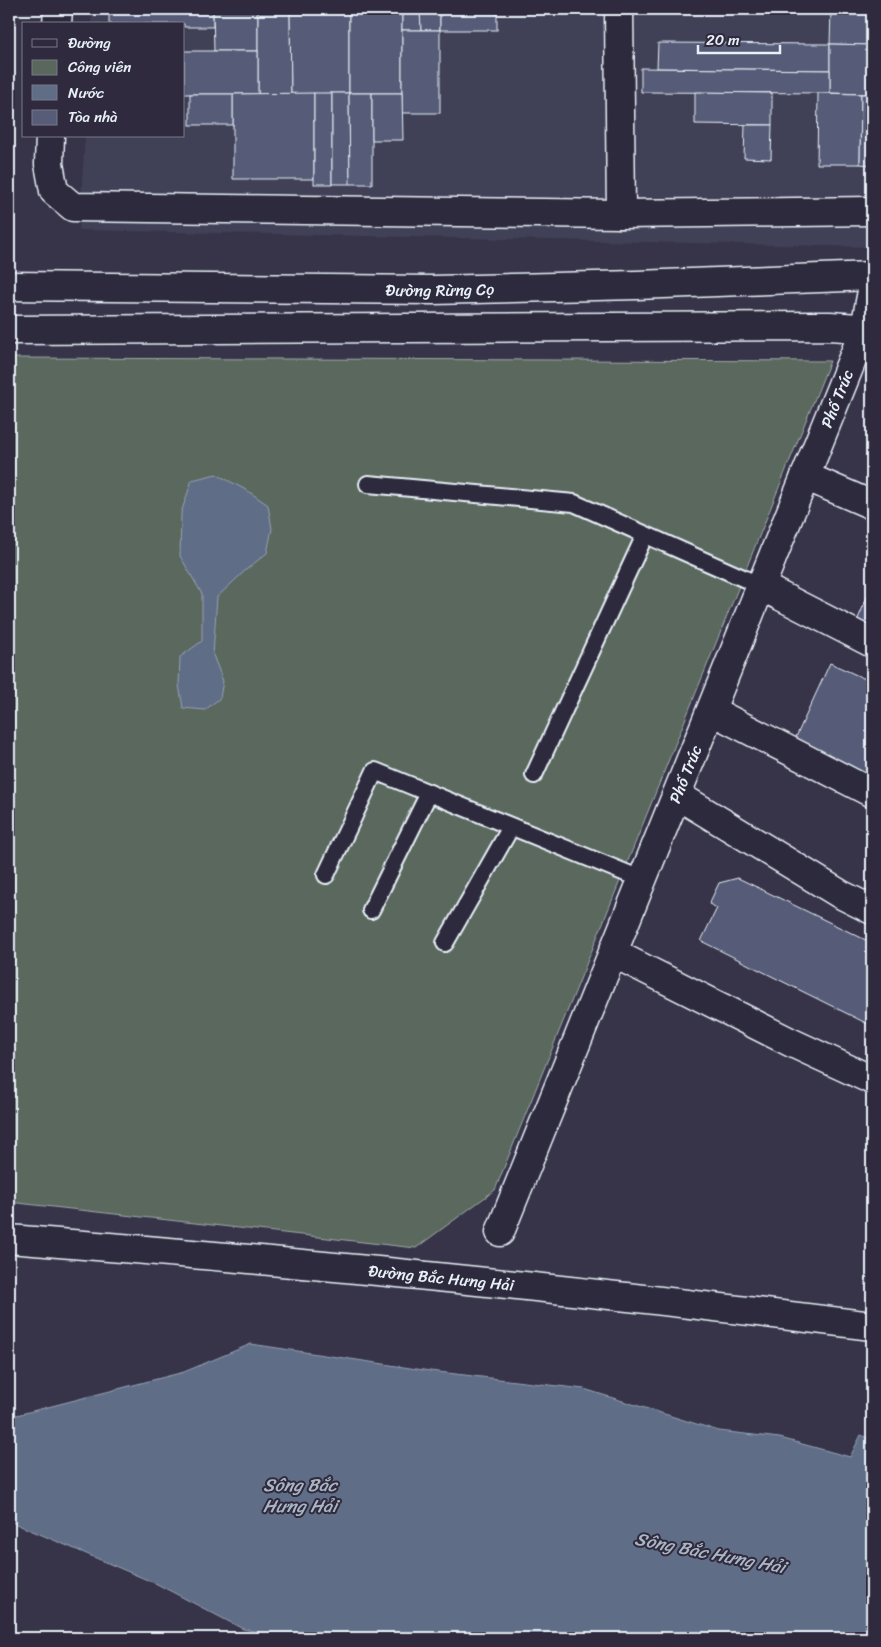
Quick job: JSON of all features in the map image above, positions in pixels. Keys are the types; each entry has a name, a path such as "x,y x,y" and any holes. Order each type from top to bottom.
{"street":[{"path":"57,22 58,9"},
{"path":"619,9 621,214"},
{"path":"50,138 49,164 54,191 73,207 621,214 872,211"},
{"name":"Đường Rừng Cọ","path":"9,286 433,290 637,285 872,276"},
{"name":"Phố Trúc","path":"500,1232 712,711 805,476 869,329 872,291"},
{"path":"9,330 821,326 869,329"},
{"path":"805,476 872,505"},
{"path":"761,586 872,643"},
{"path":"712,711 872,793"},
{"path":"677,796 840,894 872,910"},
{"path":"613,954 790,1042 872,1080"},
{"name":"Đường Bắc Hưng Hải","path":"9,1239 194,1254 647,1298 872,1326"}],"lane":[{"path":"368,484 574,503 761,586"},
{"path":"534,775 645,535"},
{"path":"326,875 375,771 643,880"},
{"path":"371,910 429,793"},
{"path":"445,942 511,827"}],"shaded area":[{"path":"92,9 872,9 872,247 79,230 85,138 185,138 185,22 91,22"}],"green space":[{"path":"9,358 830,361 495,1190 416,1248 9,1202"}],"water":[{"path":"216,474 248,491 268,505 272,529 267,553 217,597 213,655 223,681 220,698 205,710 183,708 179,685 180,657 202,641 202,594 180,556 181,513 192,480"},
{"name":"Sông Bắc Hưng Hải","path":"251,1344 430,1371 584,1389 719,1431 780,1438 850,1457 861,1435 872,1440 872,1638 288,1638 243,1629 157,1584 9,1521 9,1417 184,1372"}],"building":[{"path":"109,9 213,9 213,27 185,27 185,22 109,22"},
{"path":"213,9 258,9 258,51 214,51"},
{"path":"258,9 290,9 291,94 258,94"},
{"path":"290,9 349,9 349,93 291,94"},
{"path":"349,9 402,9 402,93 349,93"},
{"path":"402,9 420,9 421,30 402,30"},
{"path":"420,9 440,9 440,30 421,30"},
{"path":"440,9 497,9 497,30 440,30"},
{"path":"831,9 872,9 872,45 830,44"},
{"path":"402,30 440,30 440,113 402,113"},
{"path":"658,43 830,44 830,70 657,68"},
{"path":"830,44 872,45 872,94 830,93"},
{"path":"185,51 258,51 258,94 185,94"},
{"path":"641,68 830,70 830,93 641,92"},
{"path":"695,92 772,93 772,125 695,124"},
{"path":"314,93 314,179 233,179 233,94"},
{"path":"314,93 332,93 332,184 314,184"},
{"path":"332,93 349,93 350,184 332,184"},
{"path":"349,93 372,93 372,184 350,184"},
{"path":"372,93 402,93 403,140 372,140"},
{"path":"818,93 861,94 860,164 817,164"},
{"path":"190,94 233,94 233,125 190,125"},
{"path":"861,94 872,94 872,165 860,164"},
{"path":"745,125 772,125 771,159 744,158"},
{"path":"872,586 872,628 857,621"},
{"path":"830,663 872,682 872,781 803,750 796,737"},
{"path":"738,878 872,943 872,1026 701,941 717,908 709,904 719,883"}]}
